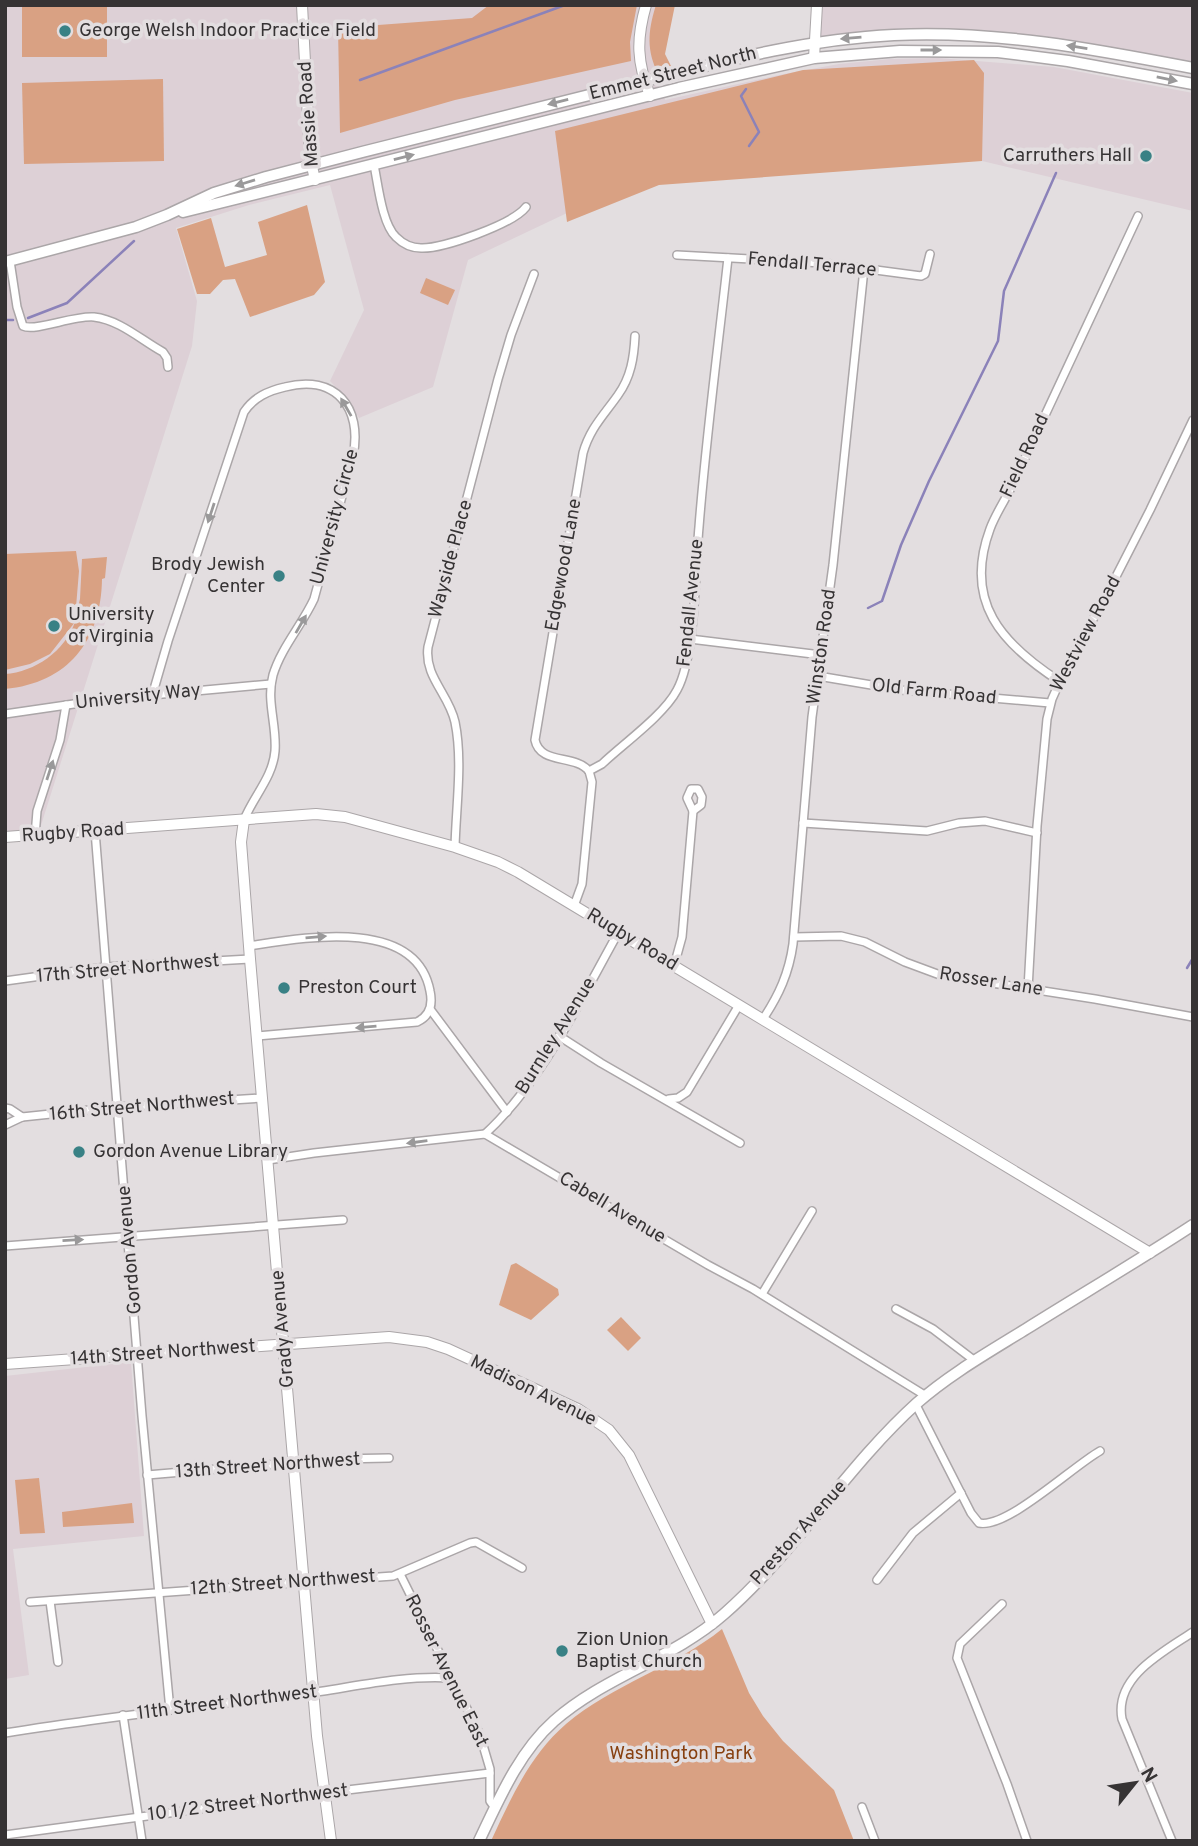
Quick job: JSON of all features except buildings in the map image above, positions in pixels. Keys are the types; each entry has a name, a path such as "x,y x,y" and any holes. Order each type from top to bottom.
{"main road":[{"name":"Emmet Street North","path":"167,215 214,193 311,165 739,57 815,42 895,35 987,36 1078,47 1193,68"},
{"name":"Emmet Street North","path":"8,262 97,239 167,215 814,58 900,51 998,52 1050,58 1193,84"},
{"path":"1150,1253 1193,1225"},
{"name":"Preston Avenue","path":"479,1841 516,1768 527,1751 554,1721 595,1692 678,1647 712,1624 780,1557 894,1425 926,1396 975,1361 1150,1253"}],"street":[{"name":"Massie Road","path":"302,5 314,180"},
{"path":"646,5 638,49 650,96"},
{"path":"814,58 817,5"},
{"path":"374,165 388,225 396,238 411,246 427,248 479,233 515,218 526,208"},
{"name":"Field Road","path":"1059,681 1020,653 995,625 984,592 985,545 990,528 1138,216"},
{"name":"Fendall Terrace","path":"677,255 823,264 921,276 925,274 930,254"},
{"name":"Fendall Avenue","path":"589,771 601,764 673,697 684,674 690,639 700,514 728,258"},
{"path":"8,262 23,326 31,329 83,317 104,319 121,326 163,352 168,367"},
{"name":"Winston Road","path":"763,1019 790,967 818,676 833,565 864,269"},
{"name":"Wayside Place","path":"455,847 458,764 455,721 446,698 427,665 428,647 498,379 534,274"},
{"name":"Edgewood Lane","path":"589,771 582,764 544,754 535,740 583,453 592,428 625,384 632,363 635,336"},
{"name":"University Circle","path":"152,696 244,412 256,398 293,385 314,383 331,390 345,402 355,426 355,449 314,599 278,661 271,684 270,704 275,753 268,775 244,820"},
{"name":"Westview Road","path":"1028,989 1037,833 1047,719 1051,703 1059,681 1150,510 1193,420"},
{"path":"690,639 821,655"},
{"name":"Old Farm Road","path":"818,676 901,690 1051,703"},
{"name":"University Way","path":"5,714 66,705 271,684"},
{"path":"35,836 37,811 60,740 66,705"},
{"path":"574,906 582,884 592,782 589,771"},
{"path":"674,965 681,937 693,811"},
{"name":"Rugby Road","path":"5,837 316,814 333,815 455,847 498,862 674,965 1150,1253"},
{"name":"Grady Avenue","path":"244,820 241,842 250,959 323,1793 331,1840"},
{"path":"803,823 927,831 959,823 985,821 1037,833"},
{"name":"Gordon Avenue","path":"95,831 170,1710"},
{"name":"Burnley Avenue","path":"485,1134 527,1086 618,933"},
{"path":"249,946 333,935 385,944 402,951 418,964 431,993 430,1009 423,1019 413,1023 257,1036"},
{"name":"Rosser Lane","path":"794,937 826,935 849,938 865,942 905,962 940,975 1193,1017"},
{"name":"17th Street Northwest","path":"5,981 106,967 250,959"},
{"path":"667,1099 678,1098 687,1092 739,1005"},
{"path":"430,1009 507,1112"},
{"path":"559,1035 740,1143"},
{"name":"16th Street Northwest","path":"5,1125 22,1117 118,1107 262,1098"},
{"name":"16th Street Northwest","path":"5,1108 22,1117"},
{"path":"268,1160 485,1134"},
{"name":"Cabell Avenue","path":"485,1134 762,1294 926,1396"},
{"path":"762,1294 812,1211"},
{"path":"5,1246 343,1220"},
{"path":"896,1309 933,1329 975,1361"},
{"name":"14th Street Northwest","path":"5,1364 389,1337 405,1339"},
{"name":"Madison Avenue","path":"405,1339 448,1349 578,1409 609,1430 629,1455 712,1624"},
{"path":"916,1405 979,1523 992,1523 1016,1510 1100,1451"},
{"name":"13th Street Northwest","path":"148,1475 337,1459 389,1458"},
{"path":"877,1580 913,1533 961,1493"},
{"name":"12th Street Northwest","path":"30,1602 400,1574 476,1542 522,1568"},
{"name":"Rosser Avenue East","path":"400,1574 480,1735 488,1756 490,1801 496,1808"},
{"path":"50,1601 58,1662"},
{"path":"1002,1604 960,1644 957,1651 958,1666 984,1726 1027,1841"},
{"path":"1172,1841 1122,1719 1121,1701 1131,1679 1193,1632"},
{"name":"11th Street Northwest","path":"5,1733 124,1715 433,1676 450,1678"},
{"path":"124,1715 142,1841"},
{"name":"10 1/2 Street Northwest","path":"5,1835 490,1773"},
{"path":"862,1807 875,1841"}],"shaded area":[{"name":"University of Virginia","path":"5,5 675,5 655,55 665,100 784,74 839,64 890,59 938,58 1054,67 1193,93 1193,211 982,161 681,159 468,260 433,387 359,418 346,398 330,381 364,310 330,185 249,205 176,228 197,301 192,346 38,835 5,836"},
{"path":"817,5 1193,5 1193,68 945,34 815,42"},
{"path":"131,1362 144,1536 13,1549 29,1675 5,1679 5,1376"}],"green space":[{"name":"George Welsh Indoor Practice Field","path":"22,5 107,5 107,57 22,57"},
{"path":"489,5 637,5 630,42 631,61 455,100 340,133 338,28 472,18"},
{"path":"656,5 675,5 665,54 671,66 656,69 650,37"},
{"path":"974,60 984,73 982,161 659,185 567,222 555,131 803,70"},
{"path":"163,79 164,161 24,164 22,83"},
{"path":"307,205 325,282 314,295 250,317 235,279 223,280 210,294 197,294 177,229 211,218 225,267 267,255 258,222"},
{"path":"426,278 455,290 448,305 420,293"},
{"path":"76,551 79,571 75,619 80,599 82,559 107,557 95,622 87,639 77,655 47,678 5,689 5,674 27,669 48,658 64,642 75,622 50,654 30,664 5,670 5,554"},
{"path":"516,1263 558,1289 559,1295 531,1320 499,1305 511,1265"},
{"path":"621,1317 641,1338 628,1351 607,1330"},
{"path":"39,1478 45,1533 20,1534 15,1480"},
{"path":"132,1503 134,1523 63,1527 62,1512"},
{"name":"Washington Park","path":"722,1629 749,1693 763,1716 783,1741 834,1790 854,1841 491,1841 532,1763 566,1724 584,1710 684,1654"}],"waterway":[{"path":"360,80 565,5"},
{"path":"746,89 741,96 759,132 749,146"},
{"path":"868,608 882,601 901,545 929,481 998,341 1004,291 1056,173"},
{"path":"28,318 67,303 134,241"},
{"path":"5,320 13,320"},
{"path":"1187,968 1193,958"}],"place":[{"name":"George Welsh Indoor Practice Field","path":"65,31"},
{"name":"Carruthers Hall","path":"1146,156"},
{"name":"Brody Jewish Center","path":"279,576"},
{"name":"University of Virginia","path":"54,626"},
{"name":"Preston Court","path":"284,988"},
{"name":"Gordon Avenue Library","path":"79,1152"},
{"name":"Zion Union Baptist Church","path":"562,1651"}]}
